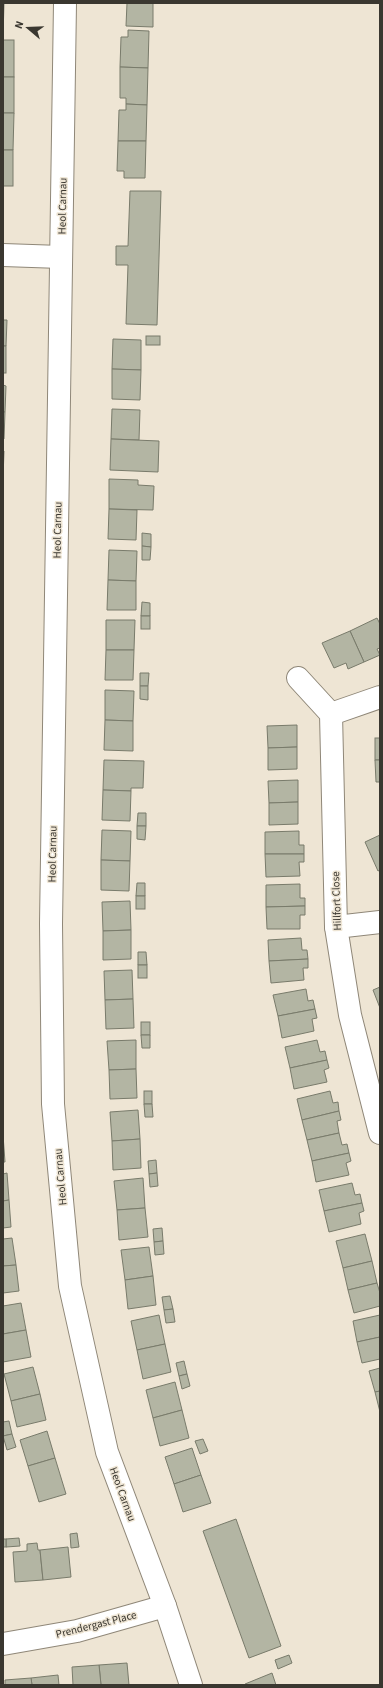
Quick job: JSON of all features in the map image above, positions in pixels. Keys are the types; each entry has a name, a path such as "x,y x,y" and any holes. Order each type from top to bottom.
{"street":[{"name":"Heol Carnau","path":"65,3 51,924 53,1104 70,1286 107,1452 165,1606 191,1685"},
{"path":"3,255 61,256"},
{"path":"298,678 331,714 380,697"},
{"name":"Hillfort Close","path":"331,714 336,927 350,1016 380,1133"},
{"path":"336,927 380,922"},
{"name":"Prendergast Place","path":"3,1644 77,1631 165,1606"}],"building":[{"path":"3,3 4,3 3,36"},
{"path":"127,3 153,3 153,27 126,26"},
{"path":"128,30 149,31 148,68 120,67 121,37 128,37"},
{"path":"3,40 14,40 14,77 3,77"},
{"path":"120,67 148,68 147,105 126,104 126,98 120,98"},
{"path":"3,77 14,77 14,113 3,113"},
{"path":"126,104 147,105 146,141 118,141 119,110 126,110"},
{"path":"3,113 14,113 13,150 3,150"},
{"path":"118,141 146,141 145,178 124,178 124,171 117,171"},
{"path":"3,150 13,150 13,186 3,186"},
{"path":"130,191 161,191 157,325 126,324 128,265 116,265 116,246 128,246"},
{"path":"3,320 7,320 6,346 3,346"},
{"path":"146,336 160,336 160,345 146,345"},
{"path":"113,339 141,340 141,370 112,369"},
{"path":"3,346 6,346 6,373 3,373"},
{"path":"112,369 141,370 140,400 112,399"},
{"path":"3,385 6,386 5,412 3,412"},
{"path":"112,409 140,410 139,440 111,439"},
{"path":"3,412 5,412 4,439 3,439"},
{"path":"111,439 159,441 158,472 110,470"},
{"path":"3,451 4,451 3,478"},
{"path":"109,479 138,480 138,485 154,486 153,510 109,509"},
{"path":"109,509 137,510 136,540 108,539"},
{"path":"142,533 151,534 151,547 142,546"},
{"path":"142,546 151,547 150,560 142,560"},
{"path":"109,550 137,551 136,581 108,580"},
{"path":"108,580 136,581 136,610 107,610"},
{"path":"142,602 150,603 150,616 141,616"},
{"path":"141,616 150,616 150,629 141,629"},
{"path":"377,618 380,624 380,648 377,649 380,655 364,662 350,631"},
{"path":"106,620 135,620 134,650 106,650"},
{"path":"350,631 364,662 348,669 346,663 334,668 322,643"},
{"path":"106,650 134,650 133,680 105,680"},
{"path":"140,673 149,673 148,686 140,686"},
{"path":"140,686 148,686 148,700 140,699"},
{"path":"105,690 134,691 133,721 105,720"},
{"path":"105,720 133,721 133,751 104,750"},
{"path":"297,725 297,747 268,748 267,726"},
{"path":"375,738 380,738 380,760 375,760"},
{"path":"297,747 297,769 268,770 268,748"},
{"path":"104,760 144,761 143,788 131,788 131,791 103,790"},
{"path":"375,760 380,760 380,782 376,782"},
{"path":"298,780 298,802 269,803 268,781"},
{"path":"103,790 131,791 130,821 102,820"},
{"path":"298,802 298,824 269,825 269,803"},
{"path":"138,813 146,813 146,826 137,826"},
{"path":"137,826 146,826 145,840 137,839"},
{"path":"102,830 131,831 130,861 101,860"},
{"path":"299,831 299,845 304,845 304,854 265,854 265,832"},
{"path":"380,835 380,870 378,871 365,842"},
{"path":"265,854 304,854 304,862 299,862 300,876 266,877"},
{"path":"101,860 130,861 129,891 101,890"},
{"path":"137,883 145,883 145,896 136,896"},
{"path":"300,884 300,898 305,898 305,906 266,907 266,885"},
{"path":"136,896 145,896 145,909 136,909"},
{"path":"130,901 131,930 103,931 102,902"},
{"path":"305,906 305,915 300,915 300,929 267,929 266,907"},
{"path":"131,930 131,959 103,960 103,931"},
{"path":"301,938 302,950 307,950 308,959 269,961 268,940"},
{"path":"138,952 146,952 147,965 138,965"},
{"path":"308,959 308,968 303,968 304,980 271,983 269,961"},
{"path":"138,965 147,965 147,978 138,978"},
{"path":"132,970 133,999 105,1000 104,971"},
{"path":"380,987 380,1008 373,990"},
{"path":"306,989 308,1001 313,1000 315,1009 278,1016 273,995"},
{"path":"133,999 134,1028 106,1029 105,1000"},
{"path":"315,1009 317,1018 312,1019 314,1031 282,1038 278,1016"},
{"path":"141,1022 150,1022 150,1035 141,1035"},
{"path":"141,1035 150,1035 150,1048 142,1048"},
{"path":"136,1040 136,1069 109,1070 107,1041"},
{"path":"317,1040 320,1052 325,1051 327,1060 290,1068 285,1047"},
{"path":"327,1060 329,1068 324,1070 327,1082 294,1089 290,1068"},
{"path":"136,1069 137,1098 110,1099 109,1070"},
{"path":"144,1091 152,1091 152,1104 144,1104"},
{"path":"330,1091 333,1103 338,1102 339,1111 302,1120 297,1099"},
{"path":"144,1104 152,1104 153,1117 145,1117"},
{"path":"138,1110 140,1139 112,1141 110,1112"},
{"path":"339,1111 341,1120 337,1121 339,1133 307,1140 302,1120"},
{"path":"339,1133 342,1145 347,1144 349,1153 312,1161 307,1140"},
{"path":"3,1135 5,1162 3,1162"},
{"path":"140,1139 141,1168 113,1170 112,1141"},
{"path":"349,1153 351,1161 346,1163 349,1175 316,1182 312,1161"},
{"path":"156,1160 157,1173 149,1174 148,1161"},
{"path":"7,1173 9,1200 3,1201 3,1174"},
{"path":"157,1173 158,1186 150,1187 149,1174"},
{"path":"143,1178 145,1208 117,1210 114,1181"},
{"path":"352,1183 355,1195 360,1194 362,1203 324,1211 319,1190"},
{"path":"9,1200 11,1227 3,1228 3,1201"},
{"path":"362,1203 364,1211 359,1213 361,1224 329,1232 324,1211"},
{"path":"145,1208 148,1237 119,1240 117,1210"},
{"path":"162,1228 163,1241 154,1242 153,1229"},
{"path":"365,1234 372,1261 343,1268 336,1241"},
{"path":"12,1238 16,1265 3,1266 3,1239"},
{"path":"163,1241 164,1254 155,1255 154,1242"},
{"path":"149,1247 153,1276 125,1280 121,1250"},
{"path":"372,1261 377,1283 348,1290 343,1268"},
{"path":"16,1265 19,1291 3,1293 3,1266"},
{"path":"153,1276 156,1305 128,1309 125,1280"},
{"path":"377,1283 380,1293 380,1306 354,1313 348,1290"},
{"path":"170,1296 173,1309 164,1310 162,1297"},
{"path":"21,1303 26,1330 3,1334 3,1306"},
{"path":"173,1309 175,1322 166,1323 164,1310"},
{"path":"159,1315 165,1344 137,1350 131,1321"},
{"path":"380,1315 380,1337 357,1342 353,1321"},
{"path":"26,1330 31,1357 3,1362 3,1334"},
{"path":"380,1337 380,1359 362,1363 357,1342"},
{"path":"165,1344 171,1372 143,1379 137,1350"},
{"path":"184,1361 187,1374 179,1376 176,1363"},
{"path":"33,1367 40,1394 11,1401 4,1374"},
{"path":"380,1368 380,1391 375,1392 369,1371"},
{"path":"187,1374 190,1386 182,1389 179,1376"},
{"path":"175,1382 182,1410 153,1418 146,1390"},
{"path":"380,1391 380,1412 375,1392"},
{"path":"40,1394 46,1420 17,1427 11,1401"},
{"path":"182,1410 189,1438 160,1446 153,1418"},
{"path":"9,1421 12,1434 3,1436 3,1422"},
{"path":"47,1431 55,1458 28,1466 20,1440"},
{"path":"12,1434 16,1447 7,1450 3,1436"},
{"path":"203,1439 208,1451 200,1454 195,1441"},
{"path":"192,1448 201,1475 174,1484 165,1457"},
{"path":"55,1458 66,1494 39,1502 28,1466"},
{"path":"201,1475 211,1503 183,1512 174,1484"},
{"path":"236,1519 281,1646 249,1658 203,1531"},
{"path":"77,1533 79,1547 71,1548 70,1534"},
{"path":"19,1538 20,1546 6,1547 6,1539"},
{"path":"3,1539 6,1539 6,1547 3,1547"},
{"path":"37,1543 38,1550 40,1550 43,1580 15,1582 13,1552 27,1551 27,1544"},
{"path":"68,1547 71,1577 43,1580 40,1550"},
{"path":"289,1655 292,1663 278,1669 275,1660"},
{"path":"127,1663 129,1685 101,1685 99,1665"},
{"path":"99,1665 101,1685 73,1685 72,1667"},
{"path":"272,1673 276,1685 245,1685 245,1684"},
{"path":"58,1675 59,1685 32,1685 31,1678"},
{"path":"31,1678 32,1685 5,1685 5,1680"}]}
